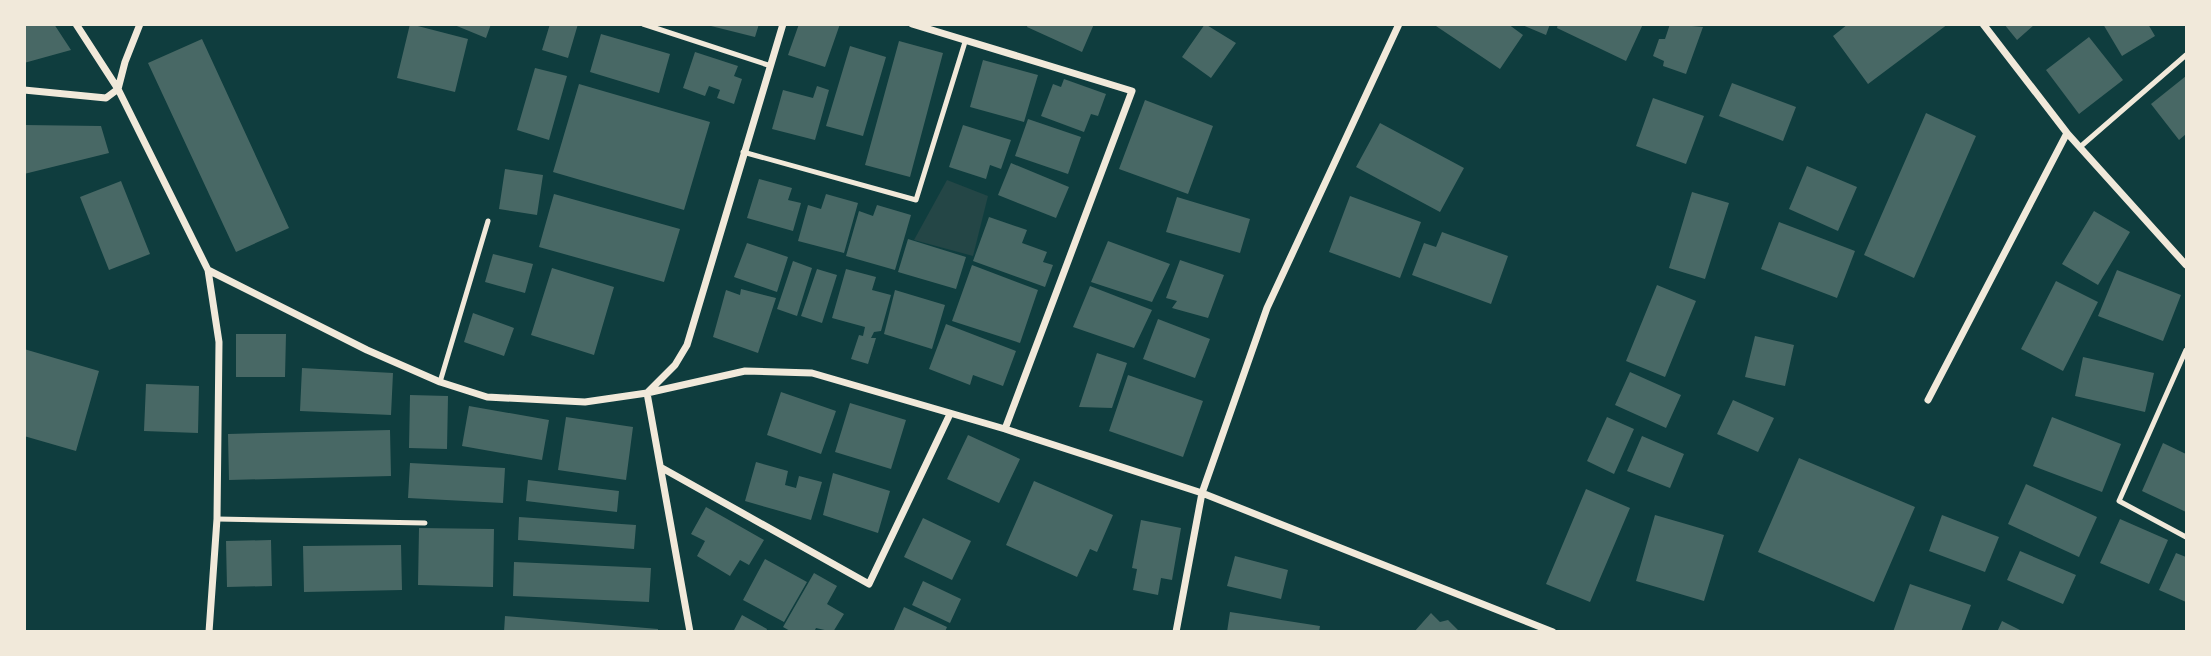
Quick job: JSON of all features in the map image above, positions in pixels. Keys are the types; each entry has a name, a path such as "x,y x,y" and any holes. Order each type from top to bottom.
{"street":[{"path":"76,24 118,89 208,270 219,342 217,519 209,632"},
{"path":"24,90 106,98 118,89 140,24"},
{"path":"647,393 675,365 687,345 768,65 783,24"},
{"path":"912,24 1132,91 1005,429"},
{"path":"1176,632 1202,493 1267,309 1399,24"},
{"path":"1983,24 2067,133 2186,265"},
{"path":"1928,400 2067,133"},
{"path":"208,270 367,350 440,382 487,397 585,402 647,393 745,371 813,373 1005,429 1202,493 1553,632"},
{"path":"647,393 690,632"},
{"path":"662,468 869,583 950,414"}],"lane":[{"path":"643,24 768,65"},
{"path":"743,152 916,200 965,42"},
{"path":"2080,147 2186,55"},
{"path":"440,382 488,221"},
{"path":"2186,350 2119,501 2186,537"},
{"path":"217,519 425,523"}],"shaded area":[{"path":"947,180 988,196 973,256 914,240"}],"building":[{"path":"24,24 54,24 71,50 24,63"},
{"path":"410,24 468,39 455,92 397,78"},
{"path":"452,24 491,24 486,38"},
{"path":"550,24 578,24 568,58 542,50"},
{"path":"707,24 759,24 755,37 707,25"},
{"path":"799,24 840,24 825,67 788,55"},
{"path":"1028,24 1094,24 1082,52 1027,27"},
{"path":"1205,24 1236,43 1211,78 1182,57"},
{"path":"1433,24 1508,24 1523,35 1500,69"},
{"path":"1520,24 1550,24 1546,35"},
{"path":"1558,24 1643,24 1626,61 1557,28"},
{"path":"1670,24 1703,27 1686,74 1663,66 1664,61 1653,56 1659,39 1665,39"},
{"path":"1848,24 1948,24 1868,84 1833,36"},
{"path":"2004,24 2035,24 2017,40"},
{"path":"2103,24 2148,24 2155,36 2122,56"},
{"path":"601,34 670,54 659,93 590,72"},
{"path":"2089,37 2123,80 2079,114 2046,70"},
{"path":"202,39 289,228 236,252 148,63"},
{"path":"899,41 943,53 910,177 865,165"},
{"path":"850,46 886,57 863,136 826,126"},
{"path":"695,52 738,66 734,76 742,79 734,104 717,98 720,90 709,86 705,96 683,88"},
{"path":"983,60 1038,75 1024,122 970,107"},
{"path":"535,68 567,76 549,140 517,130"},
{"path":"2186,76 2186,134 2179,140 2151,104"},
{"path":"1064,79 1106,94 1098,116 1091,114 1084,132 1041,116 1053,84 1061,87"},
{"path":"1732,83 1796,107 1783,141 1719,116"},
{"path":"579,84 710,122 684,210 553,172"},
{"path":"817,86 829,90 815,140 772,129 783,90 813,98"},
{"path":"1653,98 1704,116 1686,164 1636,146"},
{"path":"1145,100 1213,126 1188,194 1119,169"},
{"path":"1926,113 1976,136 1914,278 1864,255"},
{"path":"1028,119 1081,137 1068,174 1015,156"},
{"path":"1380,123 1464,168 1440,212 1356,167"},
{"path":"24,125 101,126 109,153 24,174"},
{"path":"963,125 1011,140 1001,169 990,165 986,179 949,167"},
{"path":"1011,163 1069,187 1056,218 998,195"},
{"path":"1807,166 1857,187 1838,231 1789,209"},
{"path":"505,169 543,175 537,215 499,209"},
{"path":"759,179 792,188 788,200 801,203 793,231 747,218"},
{"path":"121,181 150,254 109,270 80,197"},
{"path":"1692,192 1729,203 1705,279 1669,268"},
{"path":"554,194 680,229 664,282 539,247"},
{"path":"826,194 858,203 844,253 798,241 808,205 821,209"},
{"path":"1350,196 1421,222 1400,278 1329,252"},
{"path":"1177,197 1250,219 1240,253 1166,232"},
{"path":"877,205 911,215 895,270 846,256 859,211 873,216"},
{"path":"2094,211 2130,232 2098,285 2062,264"},
{"path":"989,217 1027,230 1022,243 1047,252 1043,262 1053,265 1045,287 973,261"},
{"path":"1779,222 1855,251 1837,298 1761,269"},
{"path":"1442,232 1508,256 1491,304 1412,275 1424,243 1436,247"},
{"path":"908,239 966,257 956,289 898,272"},
{"path":"1108,241 1170,264 1152,302 1091,282"},
{"path":"747,243 788,257 777,292 734,277"},
{"path":"493,254 533,264 525,293 485,282"},
{"path":"1180,260 1224,275 1208,318 1172,308 1177,301 1166,298"},
{"path":"793,261 812,268 797,316 777,309"},
{"path":"972,265 1038,290 1020,343 952,321"},
{"path":"552,268 614,287 594,355 531,335"},
{"path":"817,269 837,275 822,323 801,316"},
{"path":"846,269 876,277 872,290 891,295 881,331 874,332 871,338 876,338 868,364 851,359 859,335 863,336 865,327 832,318"},
{"path":"2117,270 2181,295 2163,341 2098,316"},
{"path":"2056,281 2098,302 2063,371 2021,349"},
{"path":"1657,285 1696,301 1665,377 1626,361"},
{"path":"1090,286 1152,310 1134,348 1073,327"},
{"path":"741,289 776,298 758,353 713,337 726,290 740,295"},
{"path":"895,290 945,305 932,349 884,334"},
{"path":"473,313 514,328 504,356 464,342"},
{"path":"1158,319 1210,339 1195,378 1143,359"},
{"path":"946,324 1016,351 1003,386 973,375 970,385 929,369"},
{"path":"236,334 286,334 285,377 236,377"},
{"path":"1755,336 1794,345 1785,386 1745,377"},
{"path":"24,349 99,371 76,451 24,436"},
{"path":"1097,353 1127,363 1112,408 1079,407"},
{"path":"2083,357 2154,373 2145,412 2075,396"},
{"path":"302,368 393,373 391,415 300,411"},
{"path":"1630,372 1681,395 1666,428 1615,405"},
{"path":"1128,375 1203,401 1183,457 1109,431"},
{"path":"146,384 199,386 198,433 144,431"},
{"path":"781,392 836,411 821,454 767,435"},
{"path":"410,395 448,396 447,449 409,448"},
{"path":"1733,400 1774,418 1758,452 1717,434"},
{"path":"850,403 906,420 891,469 835,452"},
{"path":"469,406 549,420 542,460 462,446"},
{"path":"566,417 633,427 626,480 558,470"},
{"path":"1607,417 1634,429 1614,474 1587,461"},
{"path":"2052,417 2121,444 2102,492 2033,466"},
{"path":"390,430 391,476 229,480 228,434"},
{"path":"968,435 1020,459 999,503 947,479"},
{"path":"1642,436 1684,454 1670,488 1627,471"},
{"path":"2163,443 2186,454 2186,512 2142,491"},
{"path":"1799,458 1915,507 1874,602 1758,552"},
{"path":"756,462 788,471 785,485 796,488 799,476 822,482 811,520 745,501"},
{"path":"410,463 505,468 503,503 408,498"},
{"path":"833,473 890,491 878,533 823,515"},
{"path":"528,480 619,491 617,512 526,501"},
{"path":"1034,481 1113,515 1097,552 1090,549 1077,577 1006,545"},
{"path":"2026,484 2097,517 2079,557 2008,524"},
{"path":"1586,489 1630,508 1590,602 1546,584"},
{"path":"706,507 764,540 749,565 740,560 730,576 697,556 705,541 691,534"},
{"path":"1655,515 1724,535 1704,601 1636,581"},
{"path":"1942,515 1999,537 1985,572 1929,551"},
{"path":"519,517 636,525 634,549 518,540"},
{"path":"923,518 971,541 952,580 904,557"},
{"path":"2120,519 2168,540 2149,584 2100,563"},
{"path":"1141,520 1181,528 1172,580 1161,578 1158,595 1133,590 1137,569 1132,568"},
{"path":"419,528 494,529 493,587 418,585"},
{"path":"271,540 272,586 227,587 226,541"},
{"path":"401,545 402,590 304,592 303,546"},
{"path":"2020,551 2076,575 2063,604 2007,580"},
{"path":"2176,553 2186,557 2186,602 2159,590"},
{"path":"1235,556 1288,570 1281,599 1227,586"},
{"path":"765,559 807,582 784,622 743,600"},
{"path":"514,562 651,568 649,602 513,596"},
{"path":"814,573 837,586 827,604 844,614 833,632 816,628 814,632 792,632 783,627"},
{"path":"923,581 961,599 950,623 912,605"},
{"path":"1910,584 1971,605 1961,632 1893,632"},
{"path":"904,607 947,627 945,632 893,632"},
{"path":"1230,612 1320,626 1319,632 1227,632"},
{"path":"1431,613 1440,622 1448,620 1460,632 1414,632"},
{"path":"742,615 767,629 766,632 733,632"},
{"path":"505,616 658,629 658,632 504,632"},
{"path":"2002,621 2024,632 1997,632"}]}
